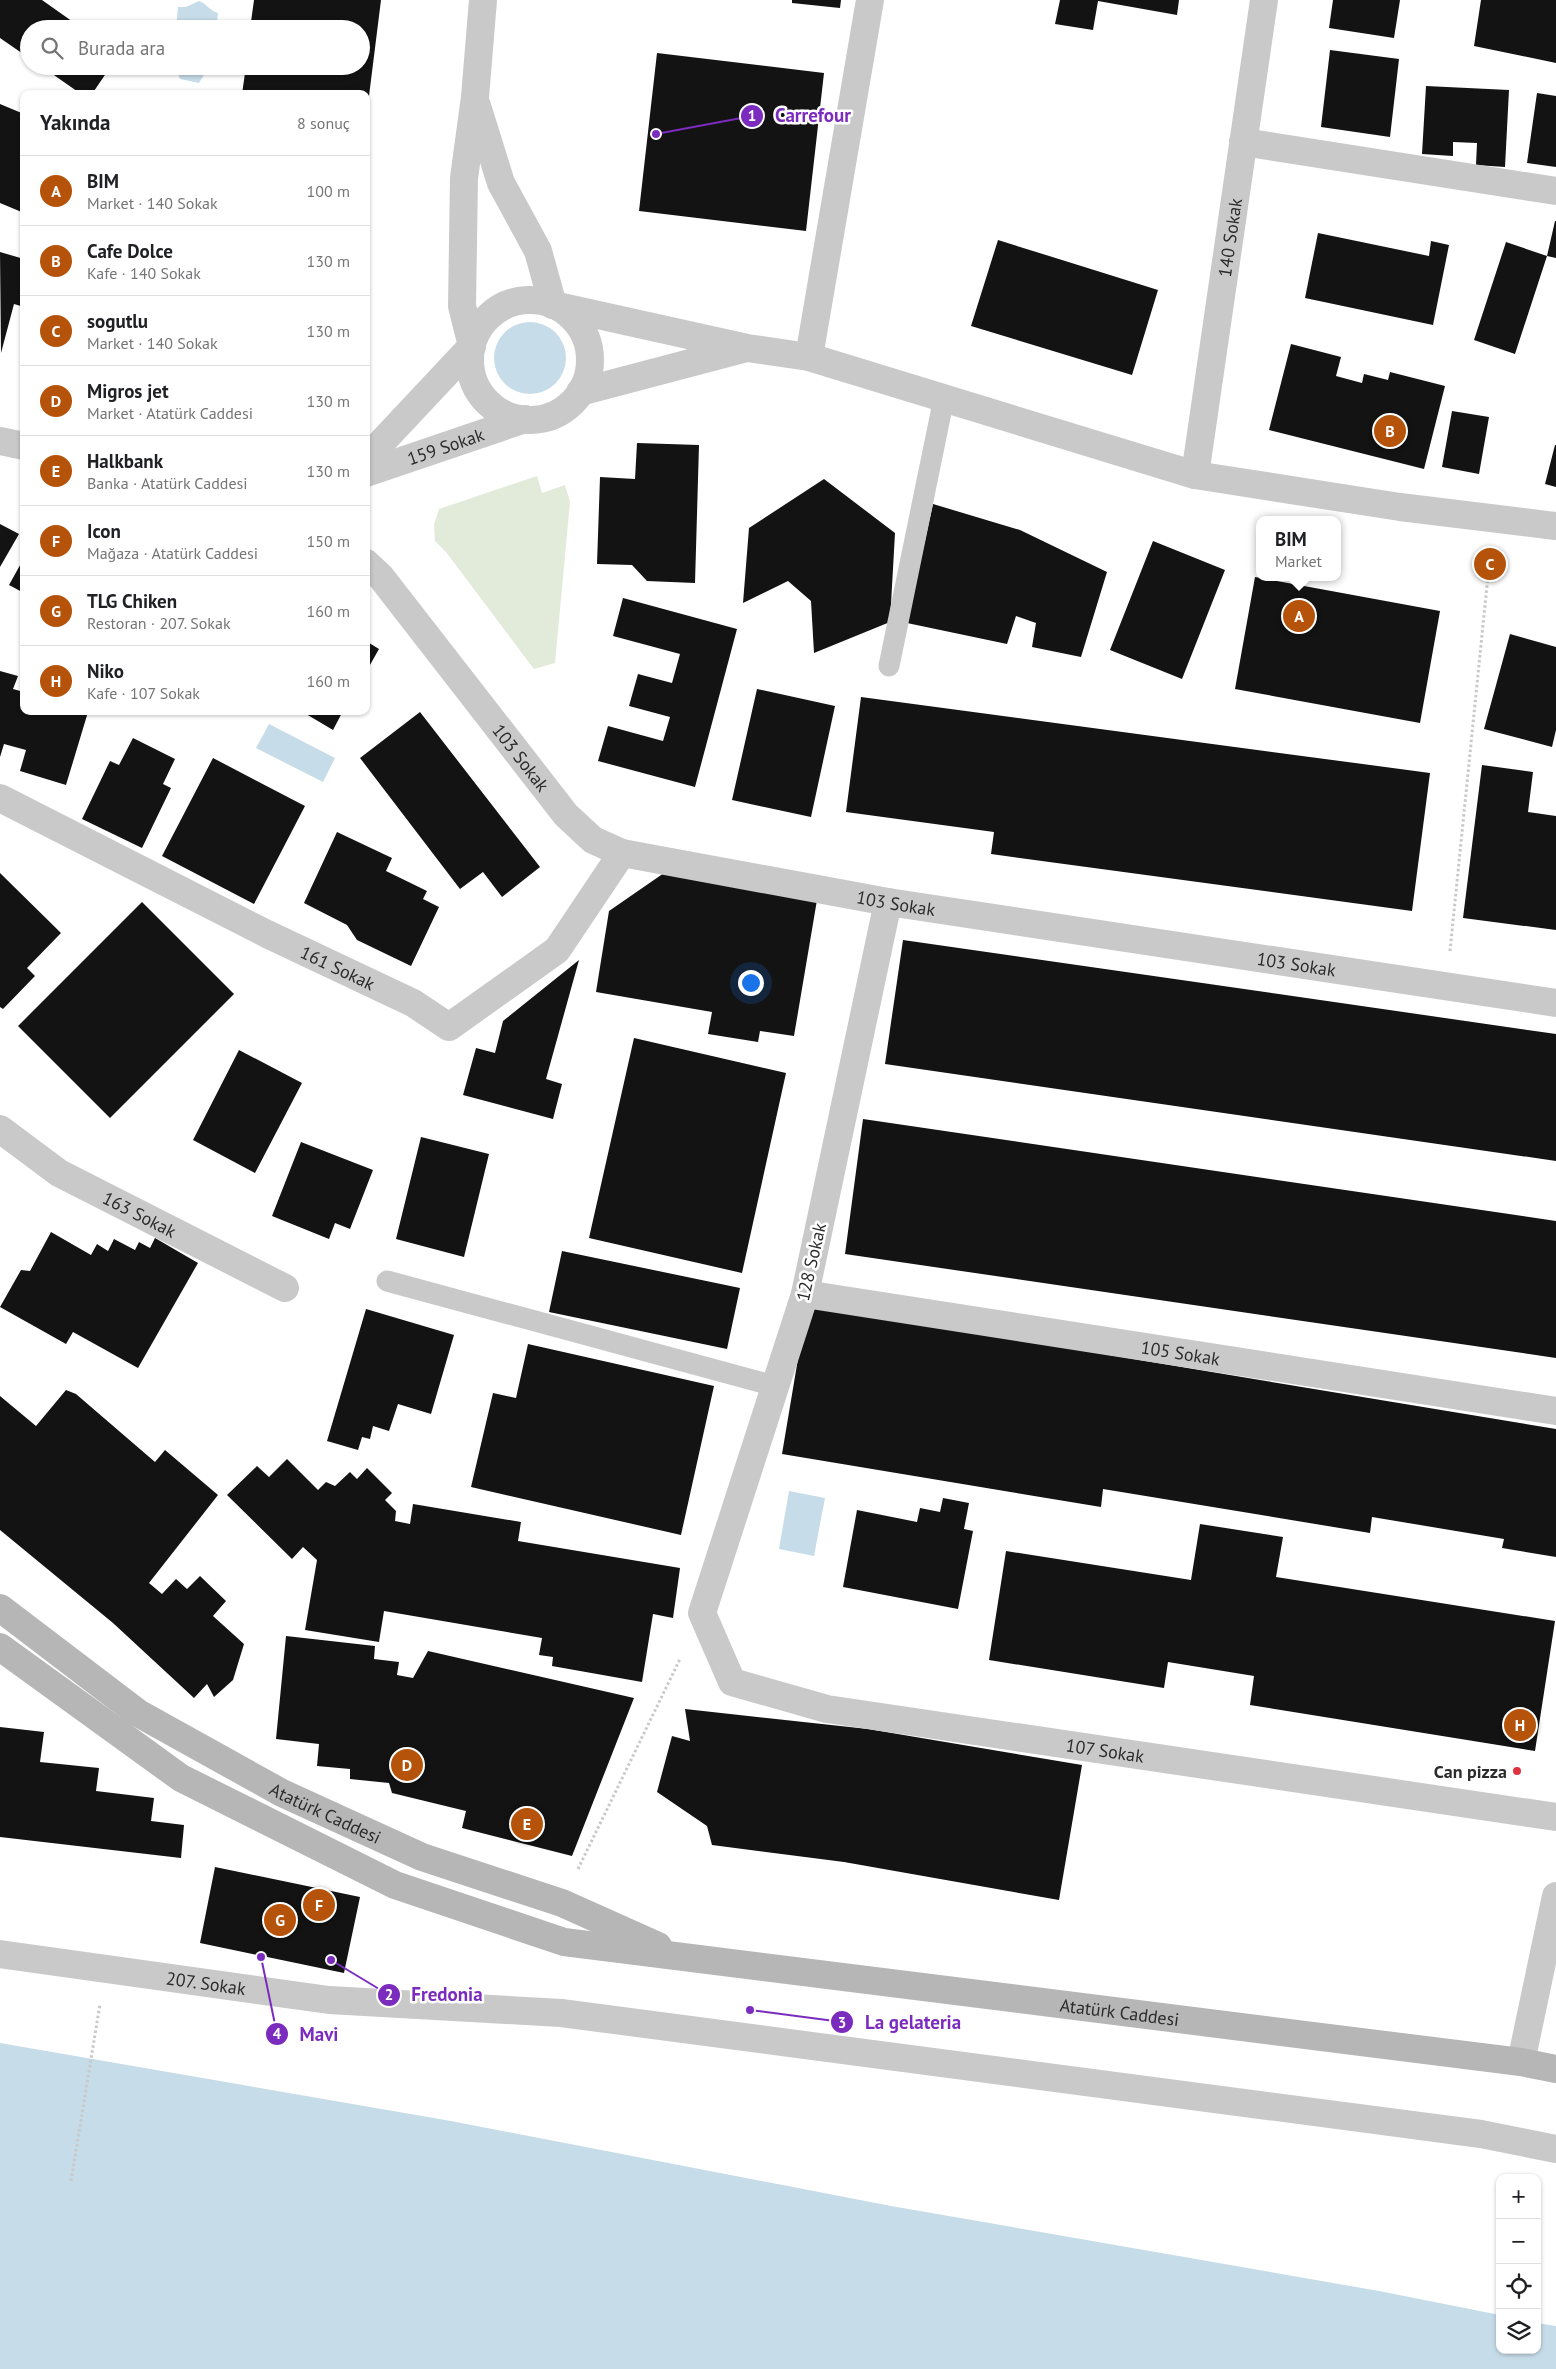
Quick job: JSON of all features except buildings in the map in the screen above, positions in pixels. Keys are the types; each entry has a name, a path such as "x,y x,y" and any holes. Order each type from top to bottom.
{"main road":[{"name":"Atatürk Caddesi","path":"0,1608 138,1713 282,1793 422,1857 562,1903 684,1958"},
{"name":"Atatürk Caddesi","path":"0,1647 181,1778 395,1885 564,1942 1521,2062 1556,2069"}],"street":[{"path":"472,346 462,306 464,178 475,97 483,0"},
{"path":"809,357 870,0"},
{"name":"140 Sokak","path":"1195,475 1264,0"},
{"path":"475,97 501,183 538,251 553,305"},
{"path":"1244,142 1556,191"},
{"path":"526,300 545,301 553,305 562,309 577,322 587,340 590,360 587,380 580,392 562,411 543,419 525,419 503,414 487,402 475,385 470,366 472,346 479,327 492,313 508,304 526,300"},
{"path":"553,305 747,348 809,357 1195,475 1400,507 1556,526"},
{"name":"159 Sokak","path":"370,455 472,346"},
{"path":"580,392 747,348"},
{"name":"159 Sokak","path":"370,472 525,419"},
{"path":"0,441 20,445"},
{"name":"103 Sokak","path":"370,567 381,577 566,815 593,840 622,853 888,902 1556,1004"},
{"name":"161 Sokak","path":"0,798 266,934 413,1003 449,1027 557,950 622,853"},
{"name":"128 Sokak","path":"702,1613 805,1294 888,902"},
{"name":"163 Sokak","path":"0,1129 59,1173 285,1288"},
{"name":"105 Sokak","path":"805,1294 1556,1411"},
{"name":"107 Sokak","path":"702,1613 732,1682 827,1709 1556,1818"},
{"path":"1521,2062 1556,1896"},
{"name":"207. Sokak","path":"0,1954 329,2000 561,2013 1481,2134 1556,2149"}],"lane":[{"path":"889,666 944,398"},
{"path":"388,1280 776,1386"}],"path":[{"path":"1446,987 1494,518"},
{"path":"562,1903 702,1613"},
{"path":"71,2181 106,1969"}],"green space":[{"path":"537,476 542,493 565,485 570,502 555,663 534,669 446,552 435,541 434,525 439,509"}],"water":[{"path":"199,1 218,13 217,20 177,20 178,7 186,7"},
{"path":"178,75 204,75 199,83 180,79"},
{"path":"530,322 550,328 560,338 566,358 560,378 550,388 530,394 510,388 500,378 494,358 500,338 510,328"},
{"path":"269,724 335,758 323,782 256,748"},
{"path":"789,1491 825,1498 814,1556 779,1549"},
{"path":"0,2043 451,2121 891,2206 1379,2291 1496,2314 1496,2354 1541,2354 1541,2324 1556,2326 1556,2369 0,2369"}],"place":[{"name":"Carrefour","path":"656,134"},
{"name":"Cafe Dolce","path":"1390,431"},
{"name":"sogutlu","path":"1490,564"},
{"name":"BIM","path":"1299,616"},
{"name":"Niko","path":"1520,1725"},
{"name":"Migros jet","path":"407,1765"},
{"name":"Can pizza","path":"1517,1771"},
{"name":"Halkbank","path":"527,1824"},
{"name":"Icon","path":"319,1905"},
{"name":"TLG Chiken","path":"280,1920"},
{"name":"Mavi","path":"261,1957"},
{"name":"Fredonia","path":"331,1960"},
{"name":"La gelateria","path":"750,2010"}]}
